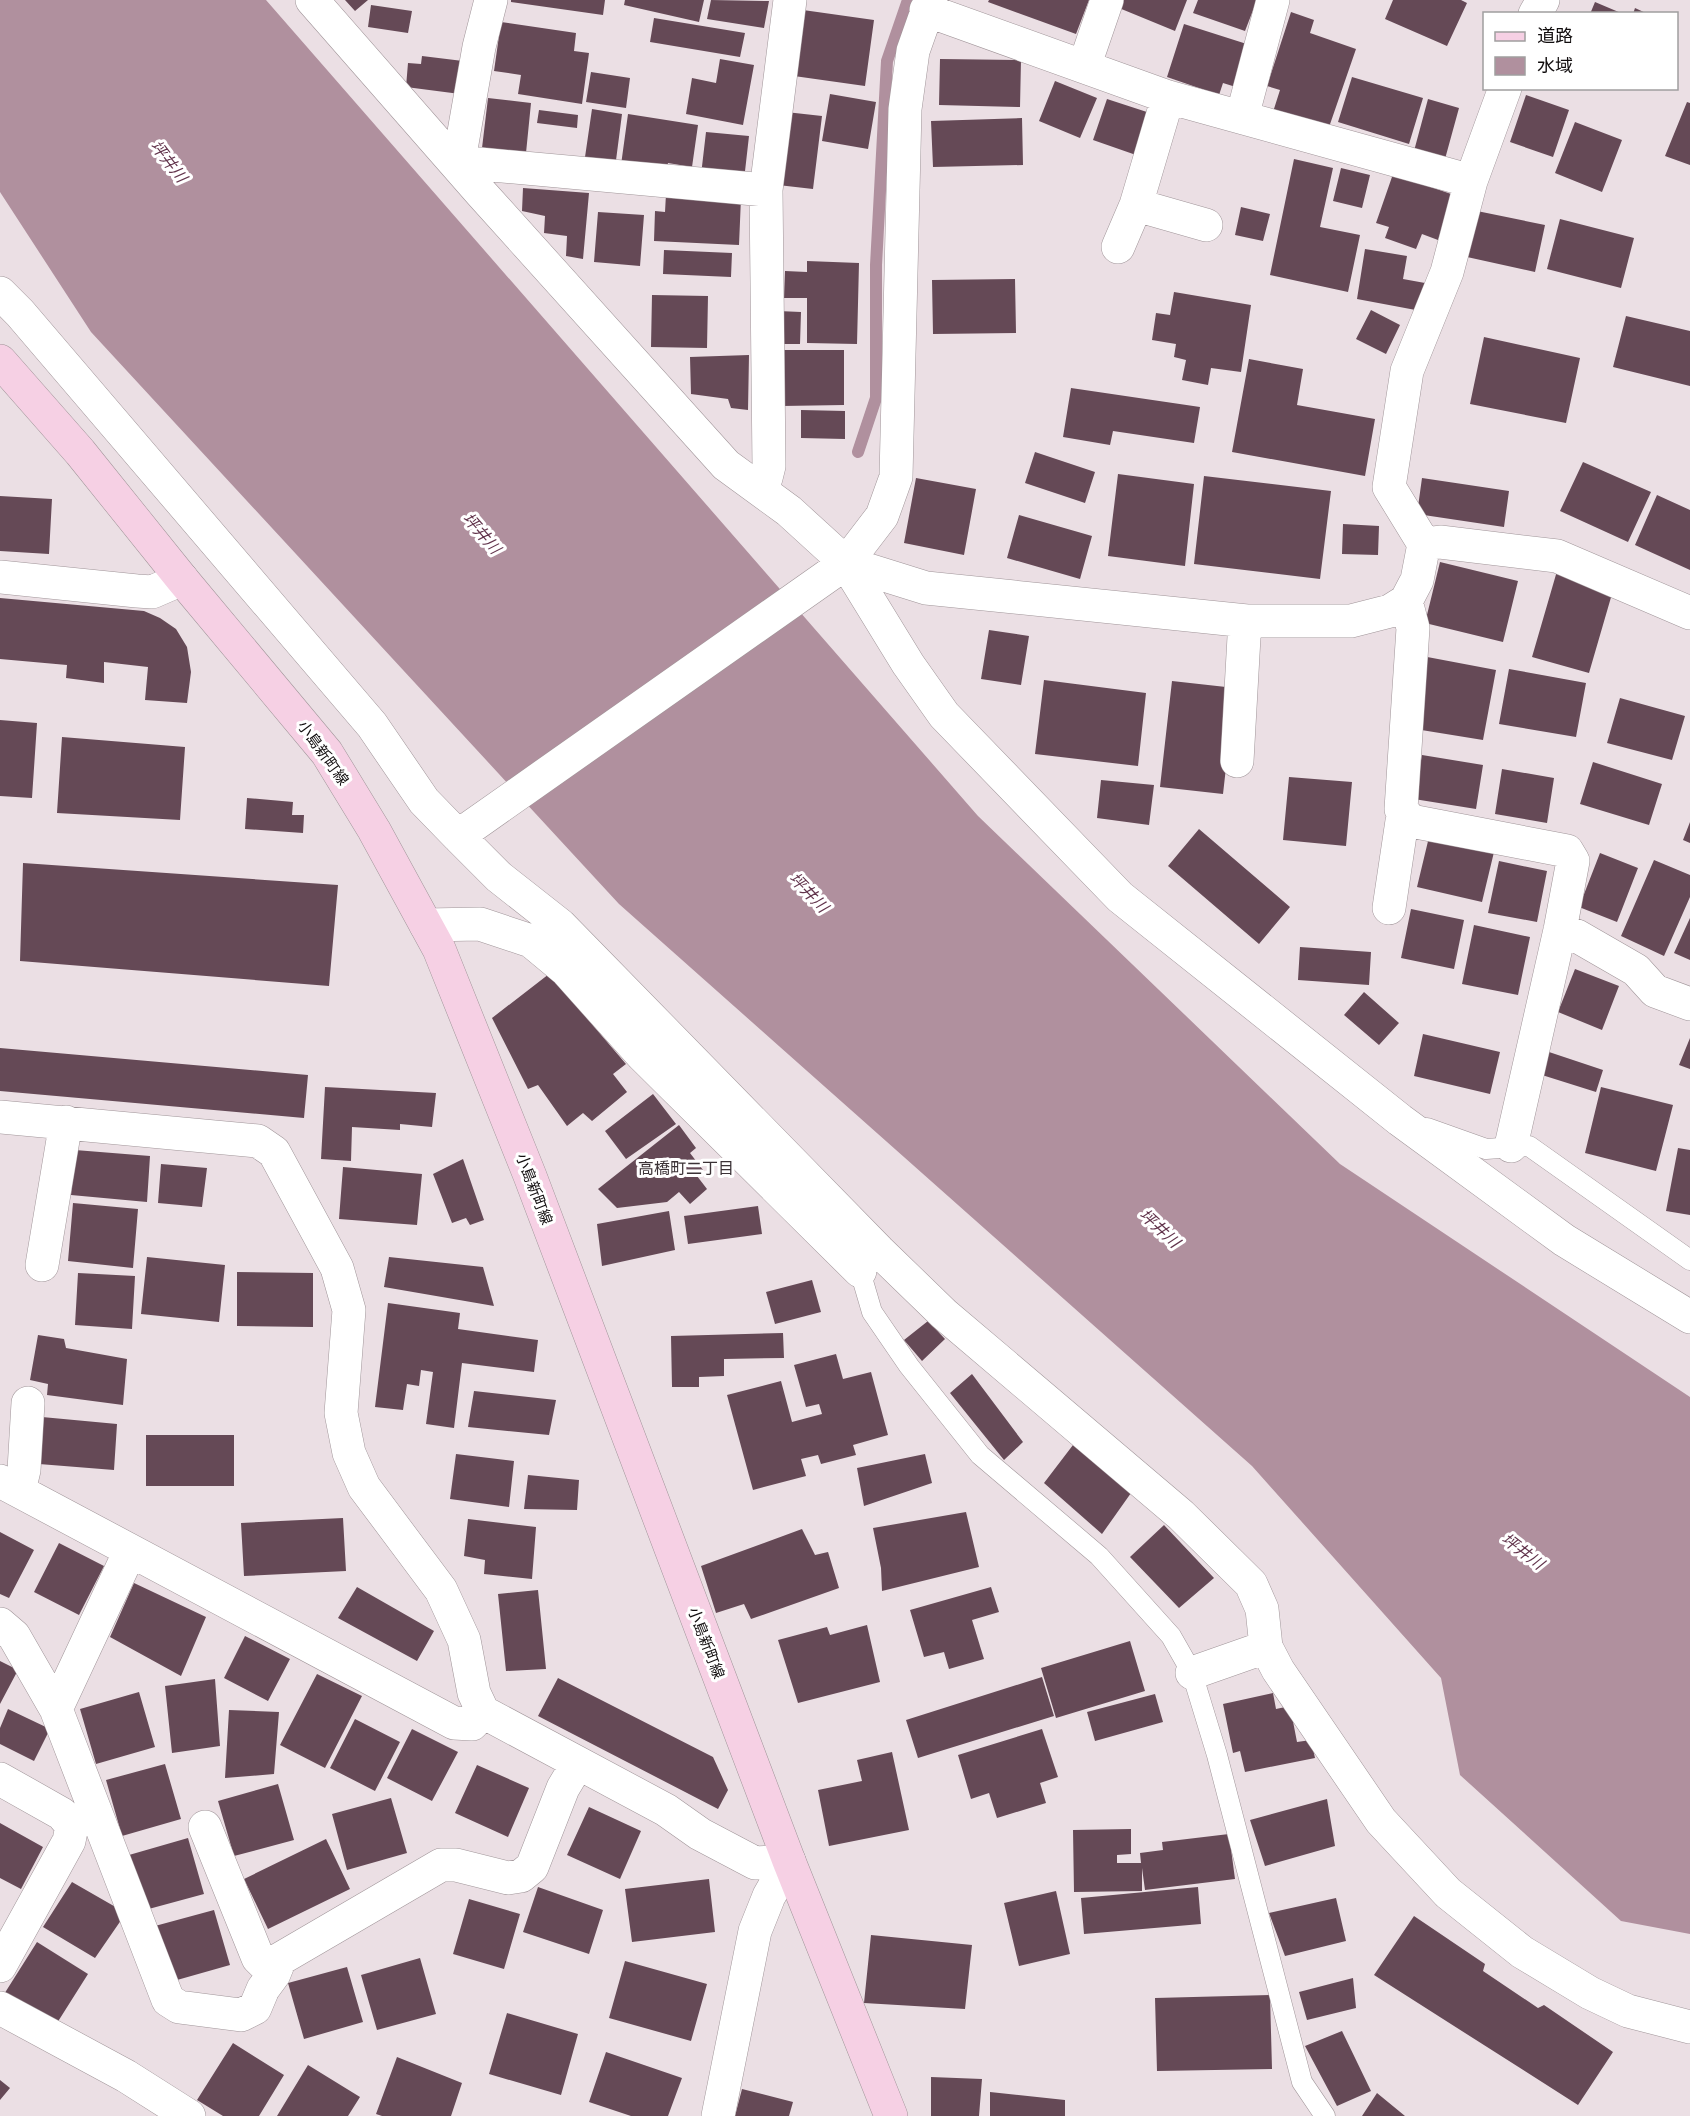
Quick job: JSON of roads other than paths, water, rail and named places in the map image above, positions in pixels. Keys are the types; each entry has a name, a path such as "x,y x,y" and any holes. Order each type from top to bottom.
{"main road":[{"name":"小島新町線","path":"0,361 80,452 327,753 374,830 439,949 530,1176 789,1861 891,2116"}],"street":[{"path":"312,0 726,465 789,511 833,571 908,664 944,715 1120,897 1401,1120 1564,1240 1690,1317"},
{"path":"458,166 479,47 491,0"},
{"path":"759,488 766,478 769,466 766,190 790,0"},
{"path":"1084,67 1107,0"},
{"path":"1242,117 1273,0"},
{"path":"468,829 833,571 882,516 896,477 905,110 914,51 928,5 1084,67 1168,97 1472,181"},
{"path":"833,571 926,588 1247,621 1351,621 1390,611 1407,601 1417,580 1424,544 1389,487 1407,371 1447,272 1472,181 1503,90"},
{"path":"1118,247 1136,205 1168,97"},
{"path":"458,166 480,164 766,190"},
{"path":"1136,205 1206,225"},
{"path":"0,293 27,321 372,725 424,801 468,829 499,877 560,925 701,1091 860,1271"},
{"path":"1424,544 1440,542 1557,556 1690,614"},
{"path":"0,577 137,591 152,591 182,579"},
{"path":"1407,601 1413,628 1401,809 1411,820 1567,851 1573,861 1560,930 1511,1146"},
{"path":"1237,761 1244,637 1247,621"},
{"path":"1389,908 1402,821 1406,816"},
{"path":"426,925 480,924 531,941 566,970 642,1055 701,1091 879,1251 944,1314 1181,1515 1251,1584 1262,1609 1266,1647 1278,1670 1381,1821 1448,1893 1522,1952 1590,1993 1628,2011 1690,2027"},
{"path":"1560,930 1577,936 1636,970 1655,991 1690,1004"},
{"path":"0,1117 258,1141 274,1152 337,1268 349,1310 341,1413 349,1453 364,1487 441,1590 464,1640 474,1693 483,1712 666,1810 700,1834 755,1863 789,1861"},
{"path":"42,1265 66,1122"},
{"path":"28,1403 24,1470 9,1486 454,1723 472,1724 483,1712"},
{"path":"56,1709 130,1551"},
{"path":"0,1624 14,1636 56,1709 84,1820 168,2000 179,2007 241,2016 255,2008 280,1959 441,1865 456,1865 508,1878 521,1876 532,1867 563,1788 578,1763"},
{"path":"1192,1673 1266,1647"},
{"path":"0,1779 62,1814 84,1820"},
{"path":"0,1966 69,1841 84,1820"},
{"path":"205,1827 258,1958 274,1974"},
{"path":"718,2116 755,1931 769,1896 789,1861"},
{"path":"0,2008 126,2076 189,2116"}],"lane":[{"path":"1401,1120 1486,1149 1529,1146 1690,1260"},
{"path":"860,1271 872,1312 909,1366 980,1455 1099,1556 1171,1636 1192,1673 1217,1755 1302,2082 1325,2116"}],"water":[{"name":"坪井川","path":"0,0 266,0 978,816 1340,1164 1690,1397 1690,1934 1621,1921 1460,1775 1441,1678 1252,1466 619,904 91,332 0,192"}],"waterway":[{"path":"858,452 876,398 876,265 887,61 908,0"}],"district":[{"name":"高橋町二丁目","path":"686,1168"}]}
